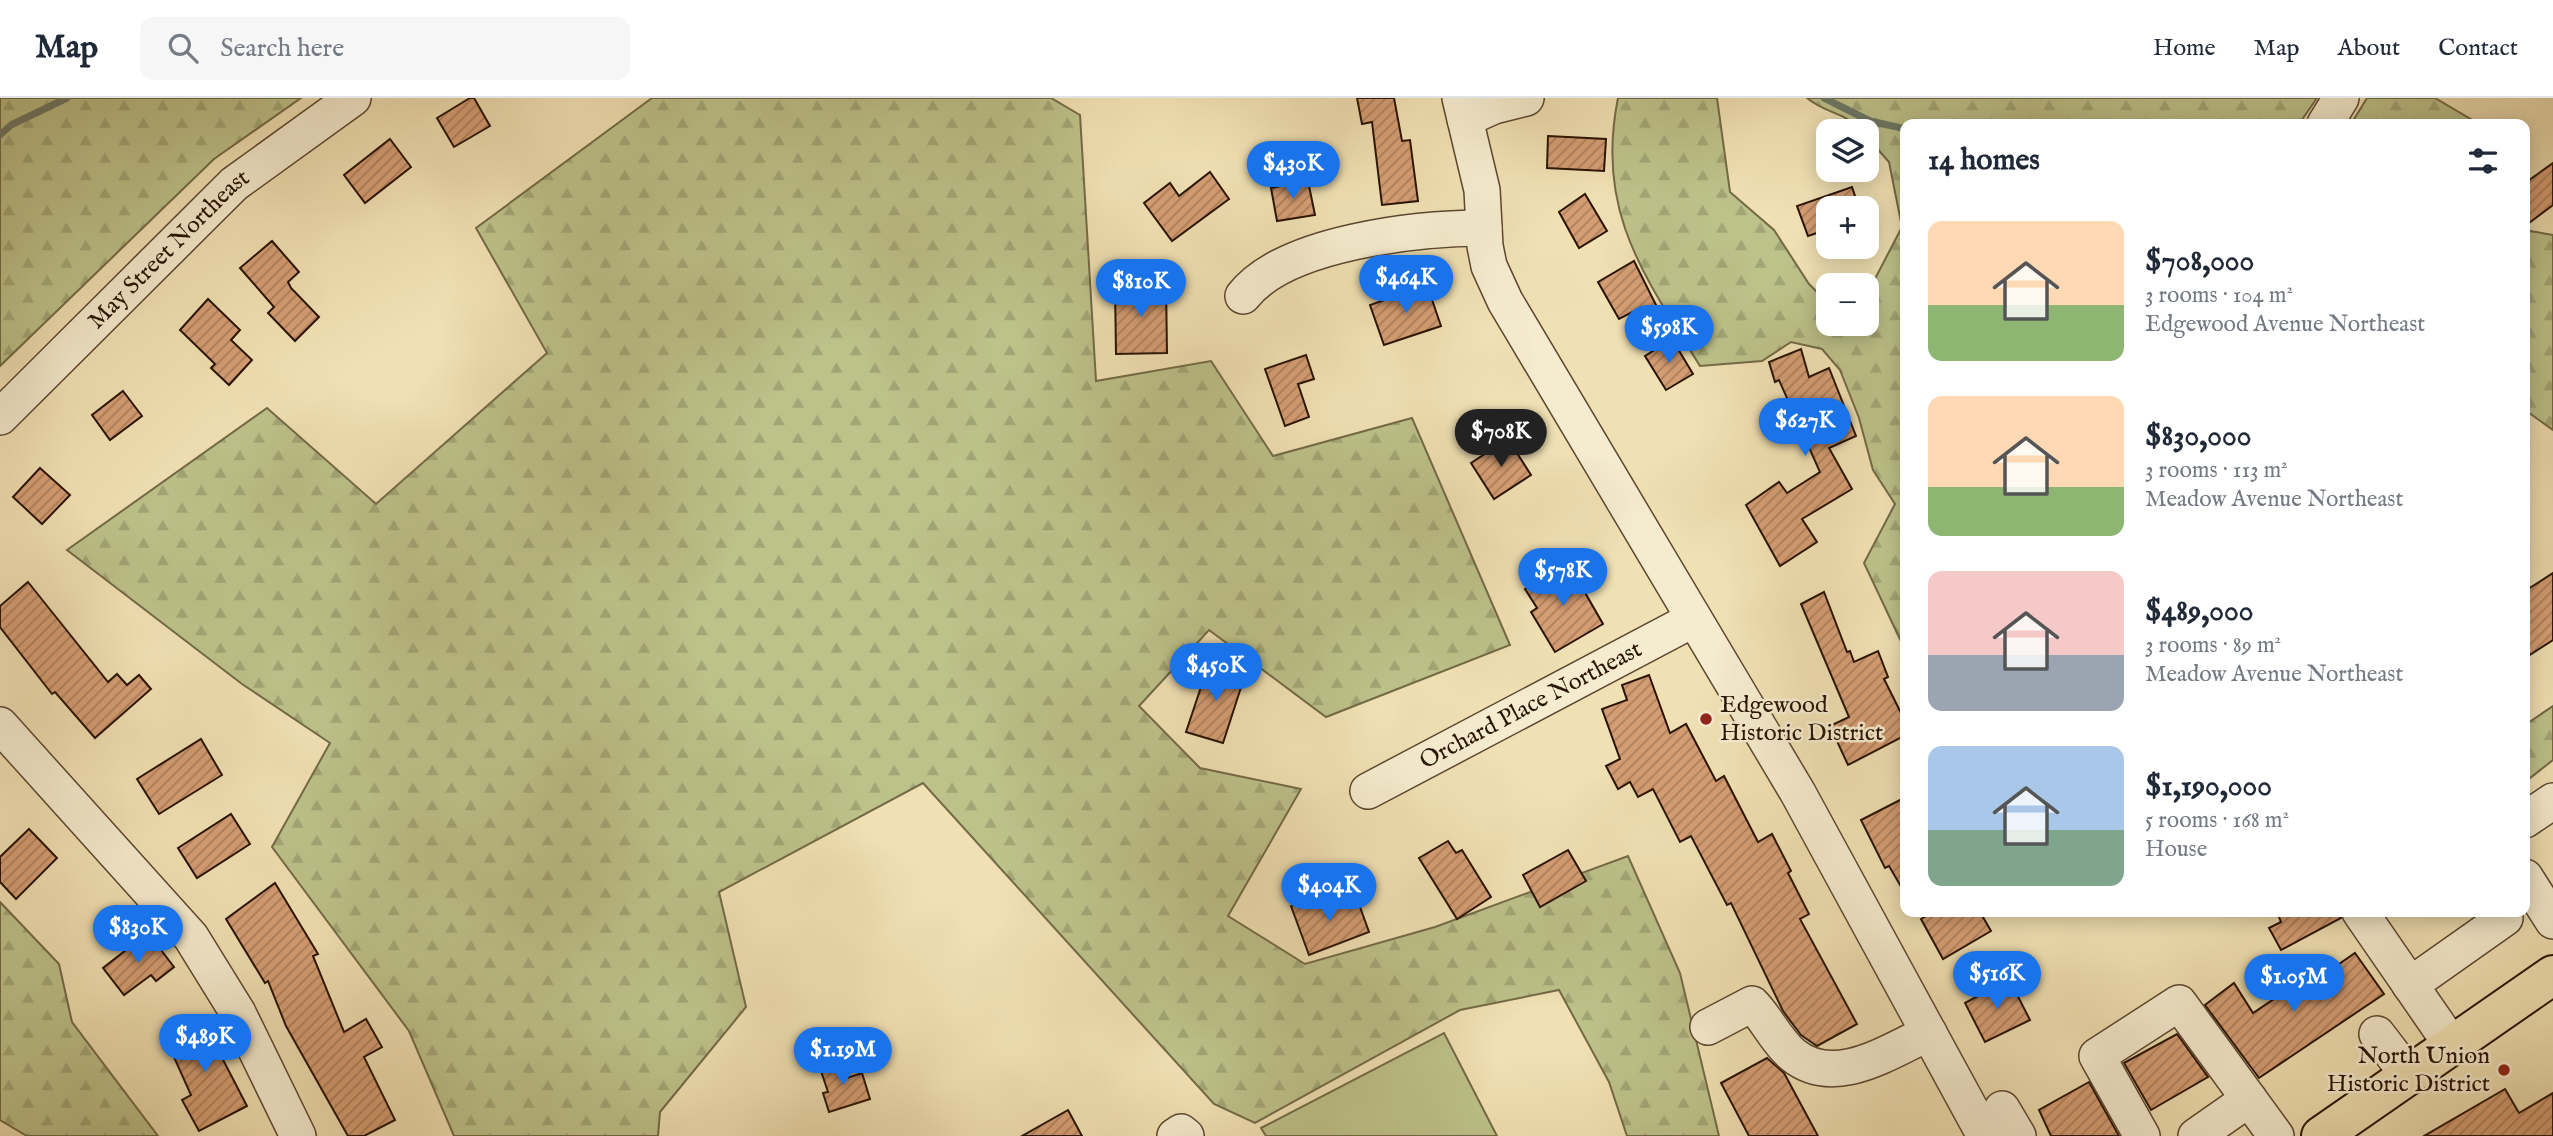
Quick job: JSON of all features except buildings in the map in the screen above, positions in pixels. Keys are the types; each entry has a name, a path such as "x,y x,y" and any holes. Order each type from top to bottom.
{"main road":[{"path":"2321,1136 2410,1077 2553,975"}],"street":[{"name":"May Street Northeast","path":"0,417 234,184 353,98"},
{"path":"1526,98 1494,106 1463,109 1482,190 1489,266 1505,301 1798,793 1929,1033 2002,1127"},
{"path":"2328,119 2341,98"},
{"path":"1243,296 1272,270 1317,253 1402,233 1442,228 1484,228"},
{"name":"Orchard Place Northeast","path":"1368,791 1694,619"},
{"path":"0,724 191,937 238,1013 298,1136"},
{"path":"2530,817 2553,801"},
{"path":"2530,884 2551,913"},
{"path":"2363,917 2453,1047"},
{"path":"2410,985 2505,918"},
{"path":"2142,1136 2097,1056 2179,1003 2276,1136"},
{"path":"1708,1027 1752,1004 1793,1055 1821,1068 1856,1067 1929,1033"},
{"path":"2377,1034 2410,1077"},
{"path":"2196,1136 2249,1099"},
{"path":"1175,1136 1181,1132 1186,1136"}],"green space":[{"path":"0,98 301,98 214,159 0,366"},
{"path":"652,98 1051,98 1080,115 1096,381 1211,361 1273,456 1412,418 1510,645 1326,717 1209,630 1139,706 1200,768 1301,789 1228,916 1305,964 1435,927 1628,856 1680,973 1719,1136 1627,1136 1609,1082 1559,990 1460,1010 1255,1123 1214,1104 923,783 719,892 746,1007 660,1112 658,1136 454,1136 409,1031 272,847 330,743 242,684 67,550 267,408 376,504 547,353 476,228"},
{"path":"1618,98 1717,98 1730,192 1774,230 1816,291 1816,336 1879,336 1878,273 1900,231 1900,639 1864,563 1895,504 1873,470 1859,418 1840,370 1822,349 1791,342 1762,361 1700,366 1643,271 1619,208 1613,175 1613,138"},
{"path":"1807,98 2317,98 2302,119 1900,119 1900,217 1889,162 1879,151 1879,119 1846,119"},
{"path":"2367,98 2435,98 2471,119 2354,119"},
{"path":"2530,231 2553,235 2553,430 2530,414"},
{"path":"2553,706 2553,760 2530,778 2530,722"},
{"path":"0,902 59,964 72,1022 158,1136 27,1136 0,1120"},
{"path":"1444,1033 1497,1136 1266,1136 1261,1128"}],"waterway":[{"path":"0,135 11,125 67,98"},
{"path":"1824,98 1870,121 1900,128"}],"place":[{"name":"Edgewood Historic District","path":"1706,719"},
{"name":"North Union Historic District","path":"2504,1070"}]}
